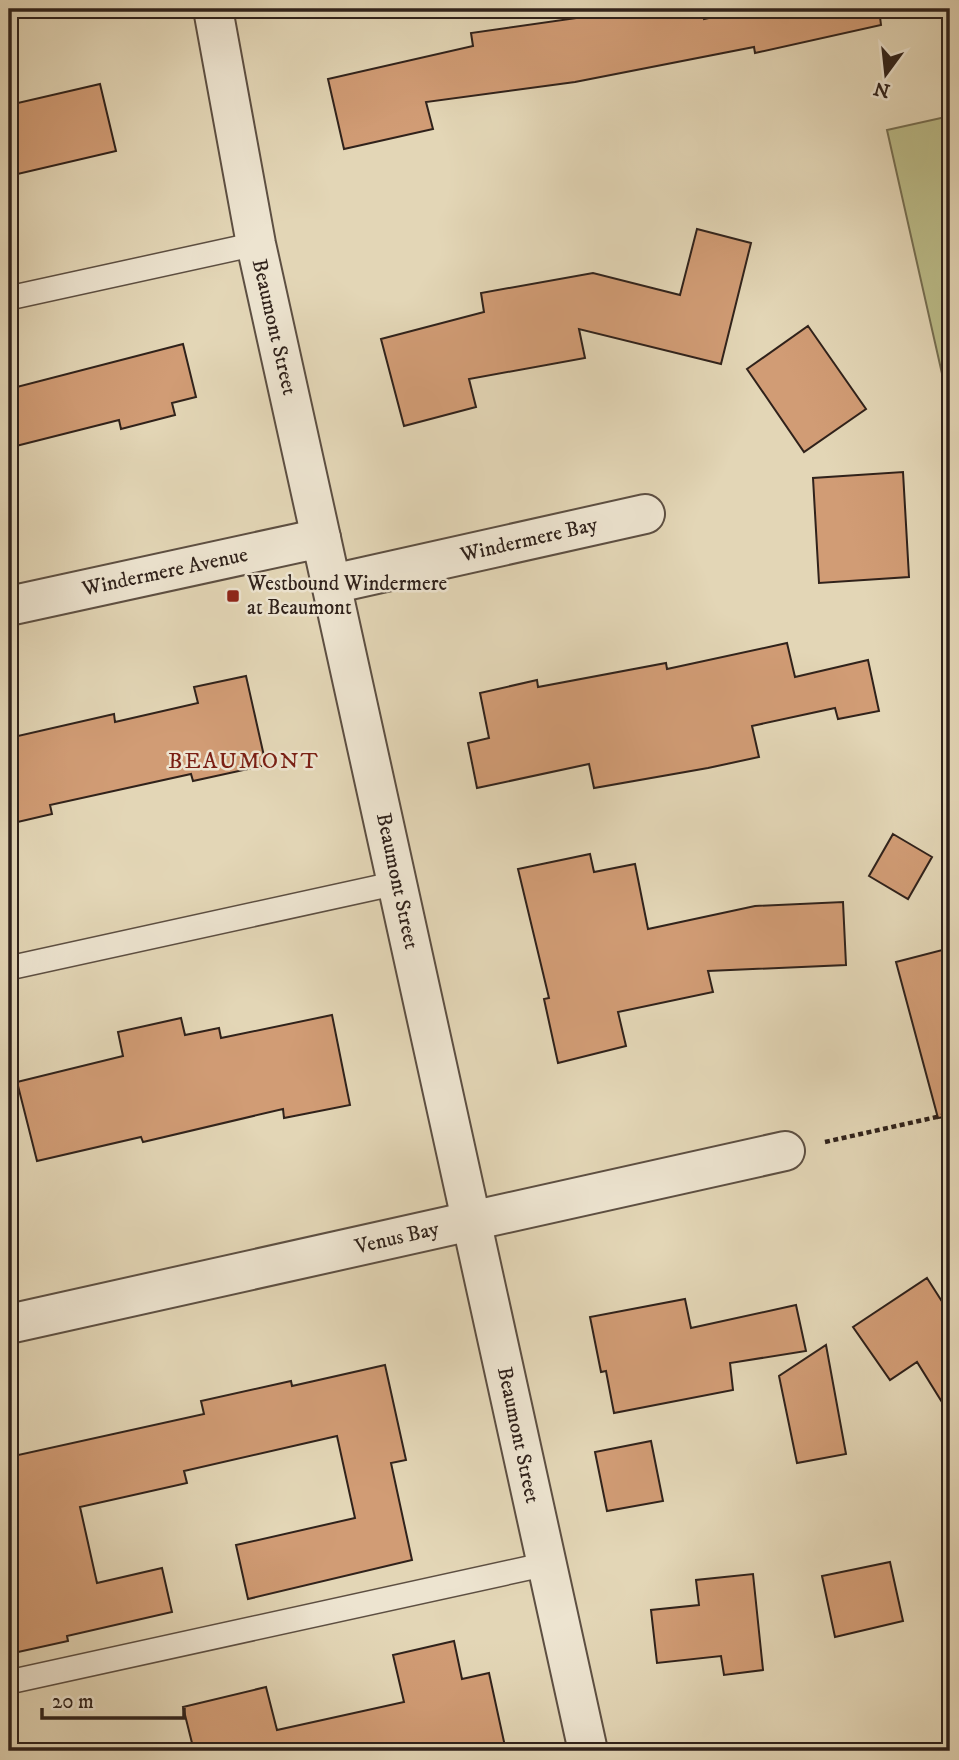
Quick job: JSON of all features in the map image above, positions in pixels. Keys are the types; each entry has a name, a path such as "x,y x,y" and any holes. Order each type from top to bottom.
{"street":[{"name":"Beaumont Street","path":"213,9 256,244 588,1751"},
{"name":"Windermere Bay","path":"331,584 645,514"},
{"name":"Windermere Avenue","path":"9,606 321,538"},
{"name":"Venus Bay","path":"9,1324 785,1151"}],"lane":[{"path":"9,299 256,244"},
{"path":"9,968 397,883"},
{"path":"9,1682 547,1564"}],"path":[{"path":"785,1151 950,1114"}],"green space":[{"path":"950,116 950,409 887,130"}],"building":[{"path":"604,9 701,9 704,19 749,9 879,9 881,25 755,53 754,47 575,82 426,102 433,129 344,149 328,79 473,46 471,33 605,14"},
{"path":"100,84 116,151 9,176 9,105"},
{"path":"697,229 751,243 721,364 579,329 585,358 469,379 476,407 404,426 381,339 484,312 481,293 593,273 680,295"},
{"path":"808,326 866,409 804,452 747,369"},
{"path":"183,344 196,397 172,403 175,415 121,429 119,420 16,446 9,418 9,389"},
{"path":"903,472 909,577 819,583 813,478"},
{"path":"787,643 795,677 868,660 879,711 838,719 835,708 752,726 759,757 708,768 594,788 589,764 477,788 468,743 489,738 480,693 537,680 538,687 666,663 667,669"},
{"path":"246,676 266,765 193,781 191,774 50,805 52,814 9,824 9,738 114,714 115,722 198,703 194,687"},
{"path":"893,834 932,857 908,899 869,876"},
{"path":"590,854 594,872 635,864 648,929 755,906 843,902 846,965 708,971 713,992 618,1012 626,1046 558,1063 544,999 549,998 518,869"},
{"path":"950,948 950,1116 938,1118 896,962"},
{"path":"332,1015 350,1105 284,1118 283,1109 143,1142 141,1137 37,1161 17,1082 123,1056 118,1032 181,1018 185,1035 219,1028 221,1038"},
{"path":"927,1278 950,1314 950,1415 917,1362 890,1380 853,1327"},
{"path":"685,1299 691,1328 796,1305 806,1351 730,1363 733,1390 614,1413 606,1371 601,1372 590,1317"},
{"path":"826,1345 846,1454 797,1463 779,1376"},
{"path":"385,1365 406,1460 391,1463 412,1560 248,1599 236,1545 355,1518 337,1436 184,1471 187,1483 80,1507 97,1583 162,1568 172,1612 67,1636 68,1641 9,1654 9,1457 204,1414 201,1401 291,1381 292,1386"},
{"path":"651,1441 663,1501 607,1511 595,1452"},
{"path":"890,1562 903,1621 835,1637 822,1576"},
{"path":"753,1574 763,1670 724,1675 721,1656 657,1663 651,1610 699,1605 696,1580"},
{"path":"454,1641 462,1679 489,1673 506,1751 194,1751 183,1707 266,1687 277,1730 404,1702 393,1655"}],"place":[{"name":"Westbound Windermere at Beaumont","path":"233,596"}],"district":[{"name":"BEAUMONT","path":"244,761"}]}
